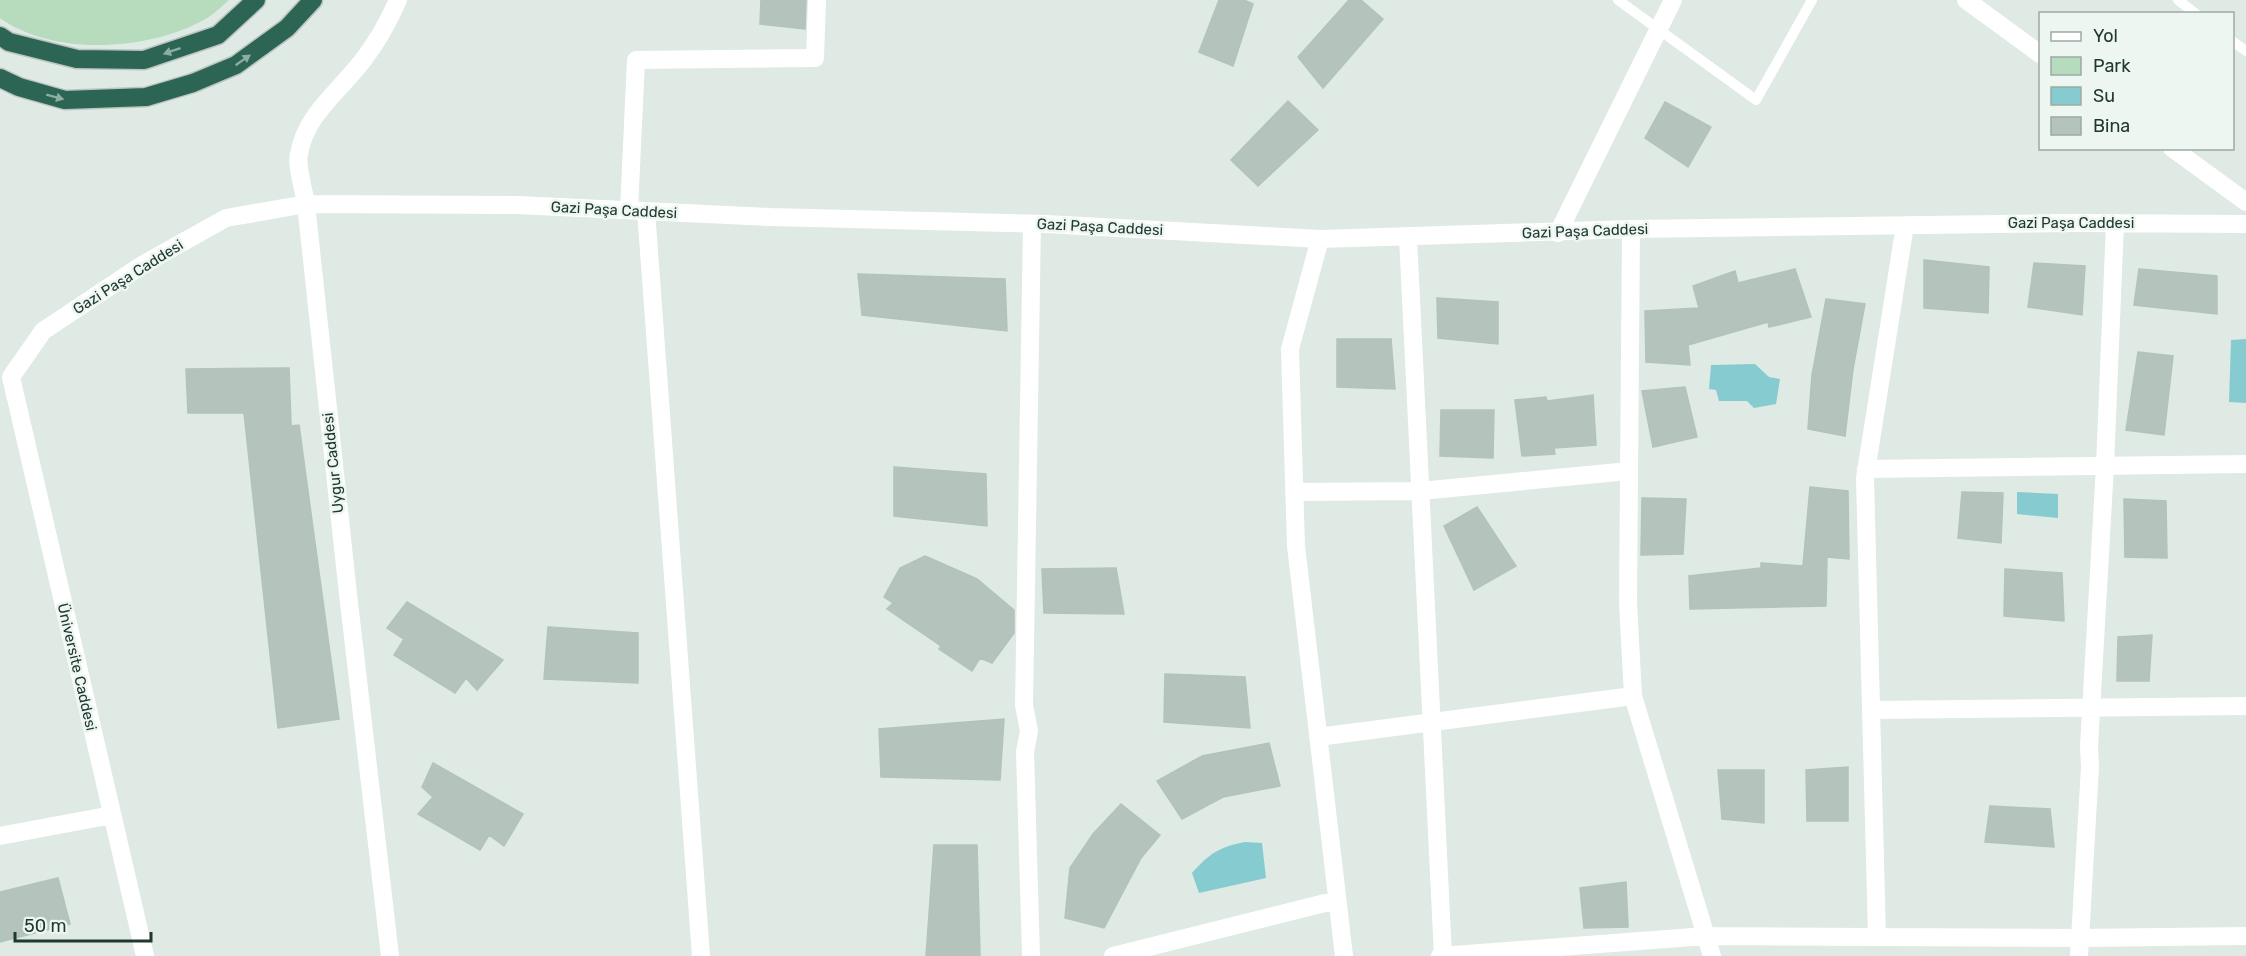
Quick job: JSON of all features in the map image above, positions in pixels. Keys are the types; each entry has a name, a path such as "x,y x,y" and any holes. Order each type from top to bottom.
{"highway":[{"path":"0,36 9,42 77,59 144,60 218,34 256,0"},
{"path":"0,78 19,87 65,100 146,96 193,83 236,65 287,28 313,0"}],"street":[{"name":"Uygur Caddesi","path":"390,956 345,570 306,204 298,156 306,130 331,96 366,58 398,0"},
{"path":"701,956 638,211 636,60 815,58 817,0"},
{"path":"1558,232 1673,0"},
{"path":"1966,0 2039,53"},
{"path":"2175,150 2246,201"},
{"name":"Gazi Paşa Caddesi","path":"11,378 43,331 142,265 226,218 306,204 518,205 770,217 1032,224 1320,239 1631,229 2115,223 2246,224"},
{"path":"2079,947 2091,767 2088,746 2105,466 2115,223"},
{"path":"1031,956 1025,752 1029,731 1024,705 1032,224"},
{"path":"1877,937 1865,478 1905,225"},
{"path":"1631,229 1628,603 1633,696 1712,956"},
{"path":"1408,237 1442,956 1706,936 1877,937 2079,947 2246,936"},
{"path":"1320,239 1290,349 1294,492 1296,546 1344,956"},
{"name":"Üniversite Caddesi","path":"11,378 145,956"},
{"path":"1866,469 2246,464"},
{"path":"1294,492 1420,491 1629,471"},
{"path":"1318,737 1633,696"},
{"path":"1871,710 2246,706"},
{"path":"0,836 112,815"},
{"path":"1113,956 1337,900"}],"lane":[{"path":"1618,0 1756,100 1812,0"},
{"path":"2178,0 2193,12"}],"green space":[{"path":"0,0 229,0 207,18 184,29 131,43 103,45 74,44 22,31 0,18"}],"water":[{"path":"2246,339 2246,403 2229,402 2231,340"},
{"path":"1755,364 1769,377 1780,379 1776,404 1754,408 1747,401 1719,401 1716,390 1709,389 1711,365"},
{"path":"2017,492 2058,494 2058,518 2017,514"},
{"path":"1245,842 1262,843 1266,878 1199,893 1192,873 1215,852"}],"building":[{"path":"761,0 806,0 805,29 760,24"},
{"path":"1219,0 1244,0 1253,4 1233,66 1199,52"},
{"path":"1349,0 1361,0 1383,19 1323,88 1298,57"},
{"path":"1288,101 1318,130 1258,186 1231,160"},
{"path":"1665,102 1711,127 1688,167 1645,138"},
{"path":"1924,260 1989,267 1988,313 1924,308"},
{"path":"2034,263 2085,266 2082,315 2028,307"},
{"path":"1795,269 1811,317 1769,327 1768,322 1688,345 1690,365 1646,362 1645,311 1699,308 1693,286 1735,271 1738,283"},
{"path":"2139,269 2217,276 2217,314 2134,305"},
{"path":"858,274 1005,279 1007,331 862,315"},
{"path":"1437,298 1498,302 1498,344 1438,338"},
{"path":"1826,299 1865,304 1853,369 1845,436 1808,429 1812,375"},
{"path":"1337,339 1391,339 1395,389 1337,387"},
{"path":"2138,352 2173,356 2164,435 2126,430"},
{"path":"289,368 291,426 299,425 339,719 278,728 244,413 188,413 186,369"},
{"path":"1685,387 1697,437 1653,447 1642,391"},
{"path":"1593,395 1596,445 1554,448 1555,454 1522,456 1515,400 1546,397 1547,401"},
{"path":"1441,410 1494,410 1493,458 1440,456"},
{"path":"894,467 986,474 987,526 894,516"},
{"path":"1810,487 1848,491 1849,559 1827,557 1826,606 1690,609 1689,576 1761,568 1761,563 1803,566"},
{"path":"1962,492 2003,493 2001,543 1958,538"},
{"path":"1642,498 1686,499 1683,554 1641,555"},
{"path":"2124,499 2166,501 2167,558 2125,557"},
{"path":"1477,507 1516,566 1474,590 1444,526"},
{"path":"925,556 977,579 1014,610 1014,633 992,663 980,658 972,671 939,649 941,646 887,609 893,603 884,597 900,568"},
{"path":"1116,568 1124,614 1044,613 1042,569"},
{"path":"2005,569 2062,573 2064,621 2004,616"},
{"path":"407,602 503,660 477,690 466,678 455,693 394,655 404,639 387,628"},
{"path":"548,627 638,633 638,683 544,679"},
{"path":"2152,635 2149,681 2117,681 2118,637"},
{"path":"1165,674 1245,677 1250,728 1164,722"},
{"path":"1004,719 1000,780 881,777 879,729"},
{"path":"1269,743 1280,786 1223,797 1182,819 1157,781 1202,756"},
{"path":"433,763 523,814 504,846 489,835 480,850 418,814 433,797 422,787"},
{"path":"1848,767 1848,821 1807,821 1806,770"},
{"path":"1718,770 1764,770 1764,823 1722,819"},
{"path":"1121,804 1160,835 1141,858 1104,928 1065,918 1070,868 1093,834"},
{"path":"1990,806 2050,809 2054,847 1985,842"},
{"path":"934,845 977,845 980,956 926,956"},
{"path":"58,878 70,924 0,942 0,892"},
{"path":"1626,882 1628,927 1584,928 1580,888"}]}
